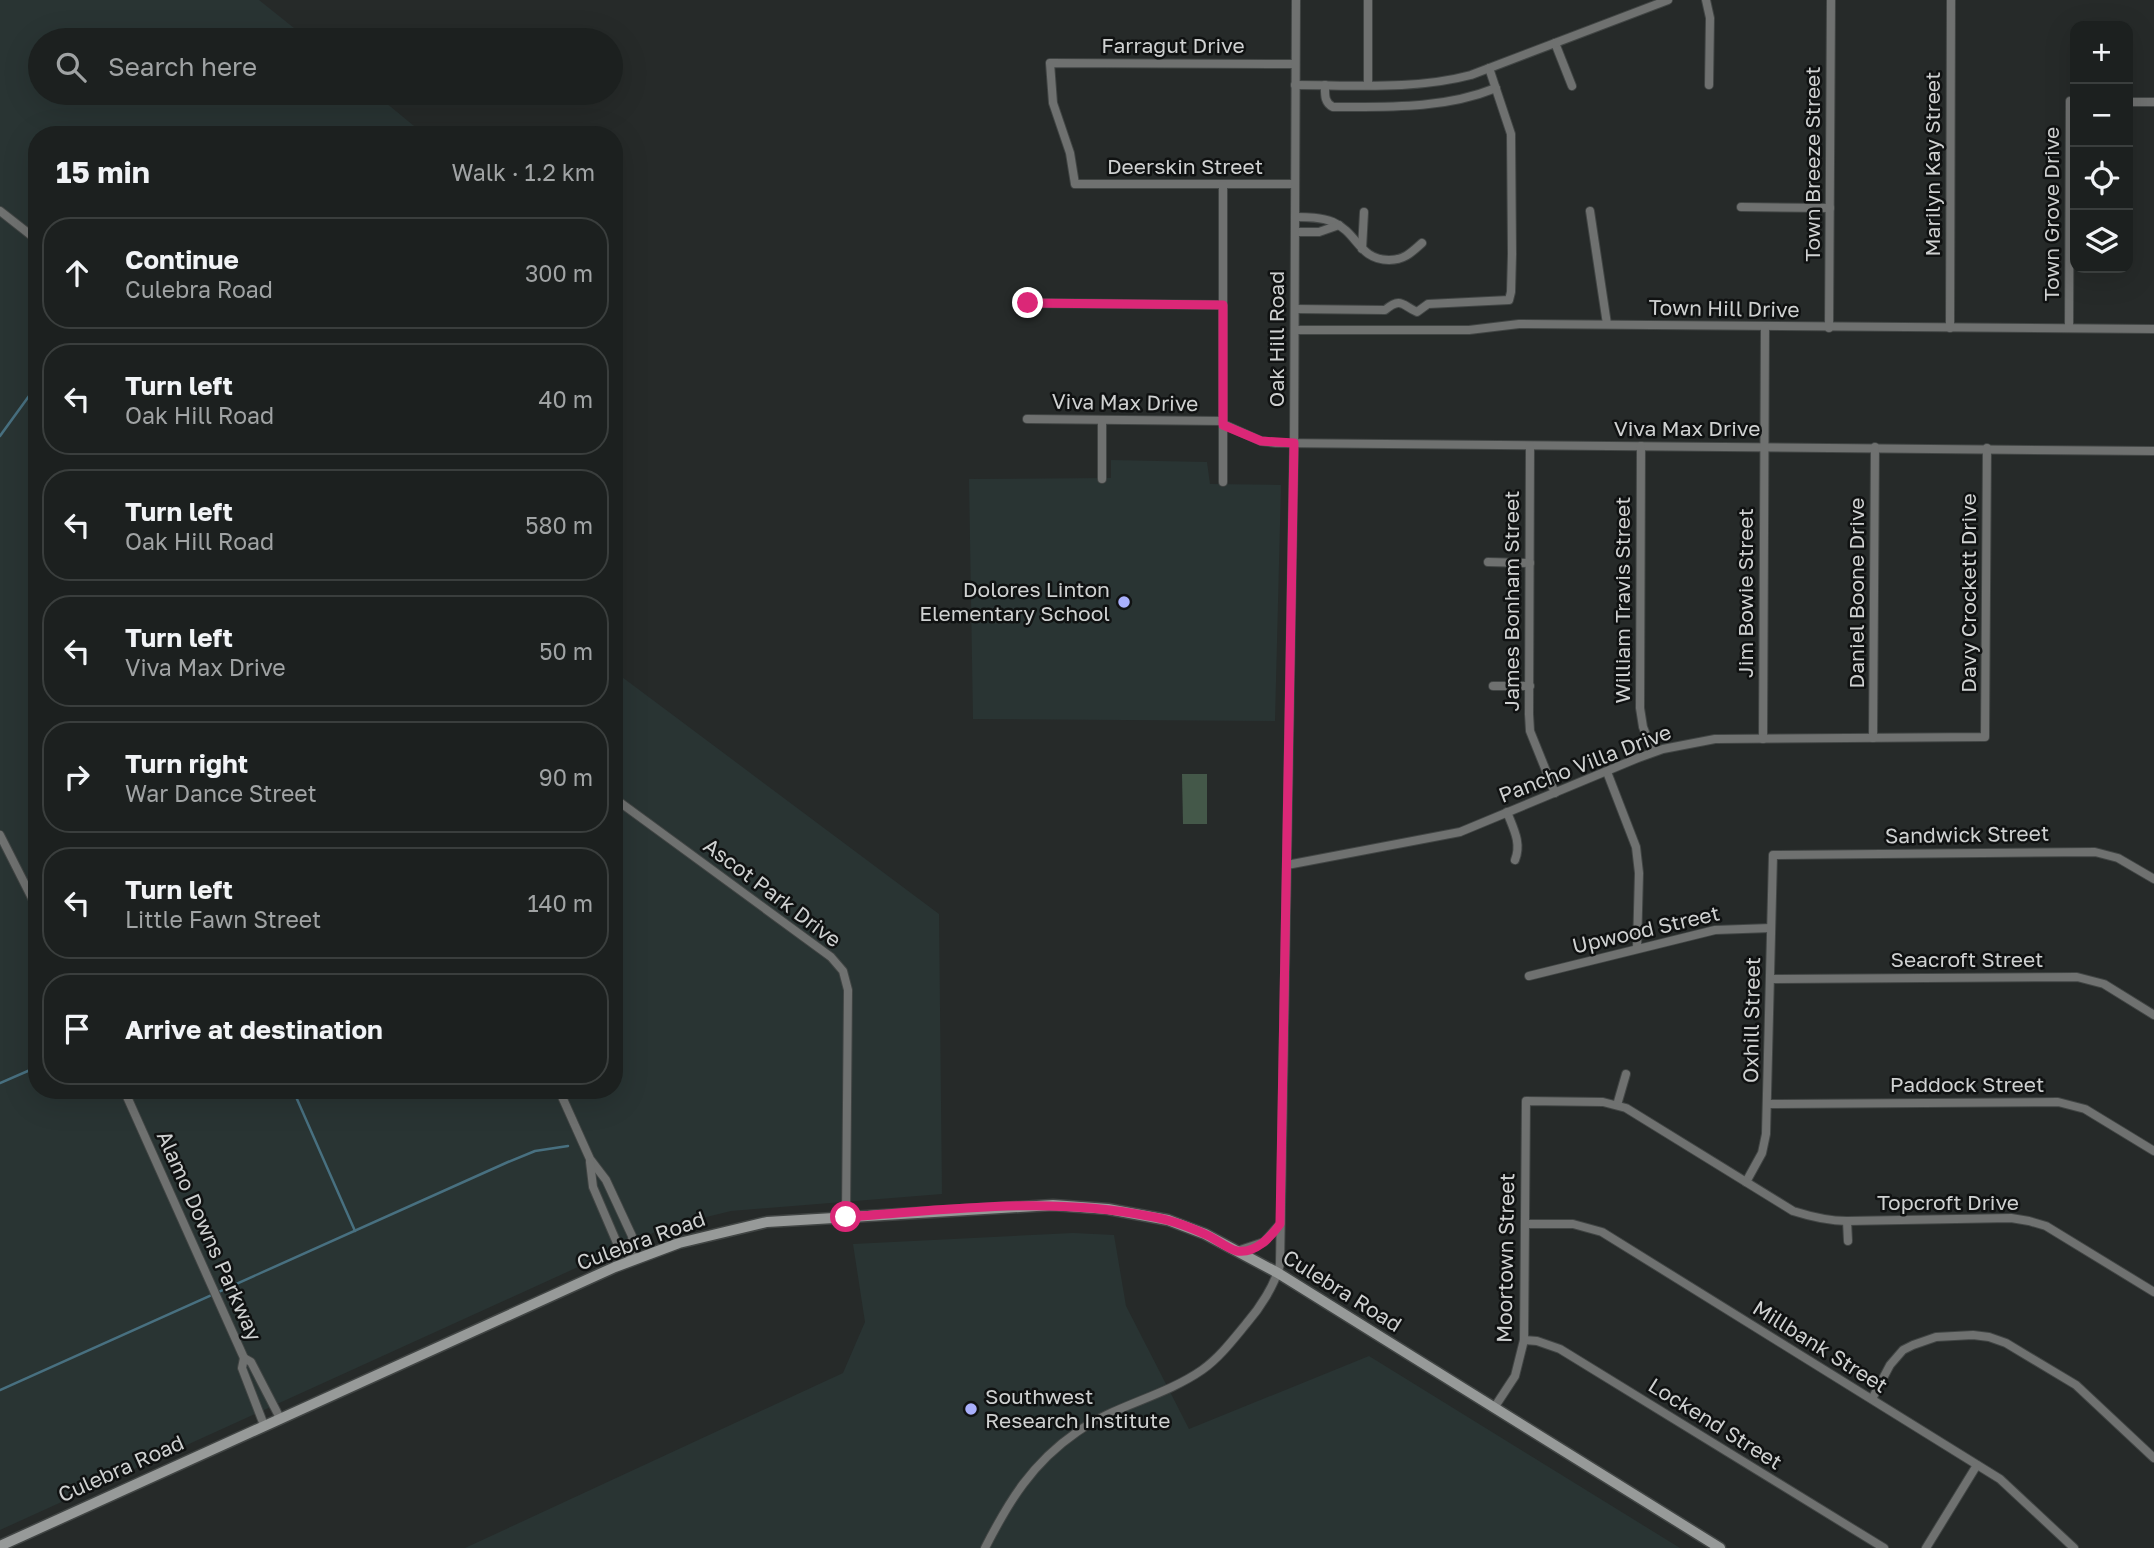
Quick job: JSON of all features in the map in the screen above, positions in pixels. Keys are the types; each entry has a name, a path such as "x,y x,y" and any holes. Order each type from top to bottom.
{"main road":[{"name":"Culebra Road","path":"0,1546 634,1260 704,1236 767,1222 1026,1205 1078,1206 1132,1212 1168,1220 1205,1234 1278,1273 1720,1548"}],"street":[{"name":"Oak Hill Road","path":"1278,1273 1294,443 1296,0"},
{"path":"1368,0 1368,85"},
{"path":"1295,85 1415,85 1449,81 1668,0"},
{"path":"1706,0 1710,18 1709,85"},
{"name":"Town Breeze Street","path":"1829,328 1831,0"},
{"name":"Marilyn Kay Street","path":"1950,328 1951,0"},
{"path":"1555,43 1572,86"},
{"name":"Farragut Drive","path":"1074,184 1070,153 1053,103 1051,63 1296,64"},
{"path":"1295,309 1385,310 1393,303 1400,302 1417,312 1427,304 1508,300 1511,292 1511,134 1489,68"},
{"path":"1325,85 1325,98 1328,105 1333,107 1420,106 1478,95 1496,88"},
{"path":"2133,102 2154,102"},
{"name":"Town Grove Drive","path":"2068,328 2072,147"},
{"name":"Deerskin Street","path":"1074,184 1295,184"},
{"path":"1223,185 1223,482"},
{"path":"1741,207 1830,208"},
{"path":"0,211 28,233"},
{"path":"1590,211 1607,324"},
{"path":"1363,249 1364,212"},
{"path":"1295,217 1331,221 1339,225 1352,235 1370,257 1377,260 1395,260 1408,256 1422,243"},
{"path":"1295,232 1319,232 1339,225"},
{"path":"1028,303 1223,305"},
{"name":"Town Hill Drive","path":"1294,330 1469,330 1519,324 2154,329"},
{"name":"Jim Bowie Street","path":"1763,739 1765,327"},
{"name":"Viva Max Drive","path":"1027,419 1223,423 1261,441 1294,443 2154,451"},
{"path":"1102,420 1102,479"},
{"name":"James Bonham Street","path":"1530,446 1530,731 1555,793"},
{"name":"William Travis Street","path":"1641,446 1640,708 1643,727 1653,752"},
{"name":"Daniel Boone Drive","path":"1873,738 1875,447"},
{"name":"Davy Crockett Drive","path":"1985,737 1987,448"},
{"path":"1488,562 1530,562"},
{"path":"1493,686 1530,686"},
{"name":"Pancho Villa Drive","path":"1287,865 1450,834 1653,752 1687,743 1715,739 1985,737"},
{"path":"1606,772 1636,847 1639,873 1637,948"},
{"name":"Ascot Park Drive","path":"623,805 831,957 843,971 848,990 846,1217"},
{"path":"1507,812 1518,839 1515,860"},
{"path":"0,835 28,890"},
{"name":"Sandwick Street","path":"1773,855 2095,852 2118,858 2154,879"},
{"name":"Oxhill Street","path":"1746,1182 1762,1153 1766,1134 1773,855"},
{"name":"Upwood Street","path":"1529,975 1715,930 1771,928"},
{"name":"Seacroft Street","path":"1771,979 2077,977 2104,984 2154,1015"},
{"path":"1617,1105 1626,1074"},
{"name":"Alamo Downs Parkway","path":"128,1099 244,1358 242,1368 264,1425"},
{"path":"563,1099 590,1159 606,1180 632,1236 634,1260"},
{"name":"Topcroft Drive","path":"1526,1101 1603,1102 1617,1105 1633,1112 1793,1211 1829,1221 2011,1218 2046,1226 2154,1292"},
{"name":"Moortown Street","path":"1494,1408 1515,1377 1524,1340 1526,1101"},
{"name":"Paddock Street","path":"1768,1104 2058,1101 2085,1109 2154,1151"},
{"path":"590,1159 593,1187 612,1232 617,1243 634,1260"},
{"name":"Topcroft Drive","path":"1847,1221 1848,1241"},
{"path":"1237,1251 1264,1242 1280,1224"},
{"name":"Millbank Street","path":"1525,1224 1573,1224 1602,1232 2006,1484 2074,1548"},
{"path":"985,1548 1026,1477 1052,1452 1094,1421 1169,1390 1202,1370 1217,1358 1252,1317 1278,1273"},
{"path":"1872,1399 1890,1365 1903,1350 1936,1337 1973,1335 1989,1338 2006,1343 2076,1385 2154,1458"},
{"name":"Lockend Street","path":"1524,1340 1545,1343 1560,1349 1884,1548"},
{"name":"Alamo Downs Parkway","path":"244,1358 251,1362 280,1418"},
{"path":"1926,1548 1977,1465"}],"shaded area":[{"path":"0,0 259,0 294,28 28,28 28,105 389,105 414,126 28,126 28,1099 623,1099 623,678 939,914 942,1194 731,1211 666,1227 0,1530"},
{"name":"Dolores Linton Elementary School","path":"1111,460 1207,462 1210,484 1281,485 1275,721 973,719 969,479 1111,478"},
{"name":"Southwest Research Institute","path":"1073,1233 1114,1235 1126,1306 1189,1429 1369,1356 1680,1548 465,1548 843,1373 865,1322 853,1244"}],"green space":[{"path":"1182,774 1207,774 1207,824 1183,824"}],"waterway":[{"path":"0,436 28,397"},
{"path":"0,1083 28,1071"},
{"path":"297,1099 355,1231"},
{"path":"0,1390 508,1162 535,1151 568,1146"}],"place":[{"name":"Dolores Linton Elementary School","path":"1124,602"},
{"name":"Southwest Research Institute","path":"971,1409"}],"route":[{"path":"846,1217 1026,1205 1078,1206 1132,1212 1168,1220 1205,1234 1237,1251 1264,1242 1280,1224 1294,443 1261,441 1223,425 1223,305 1028,303"}]}
